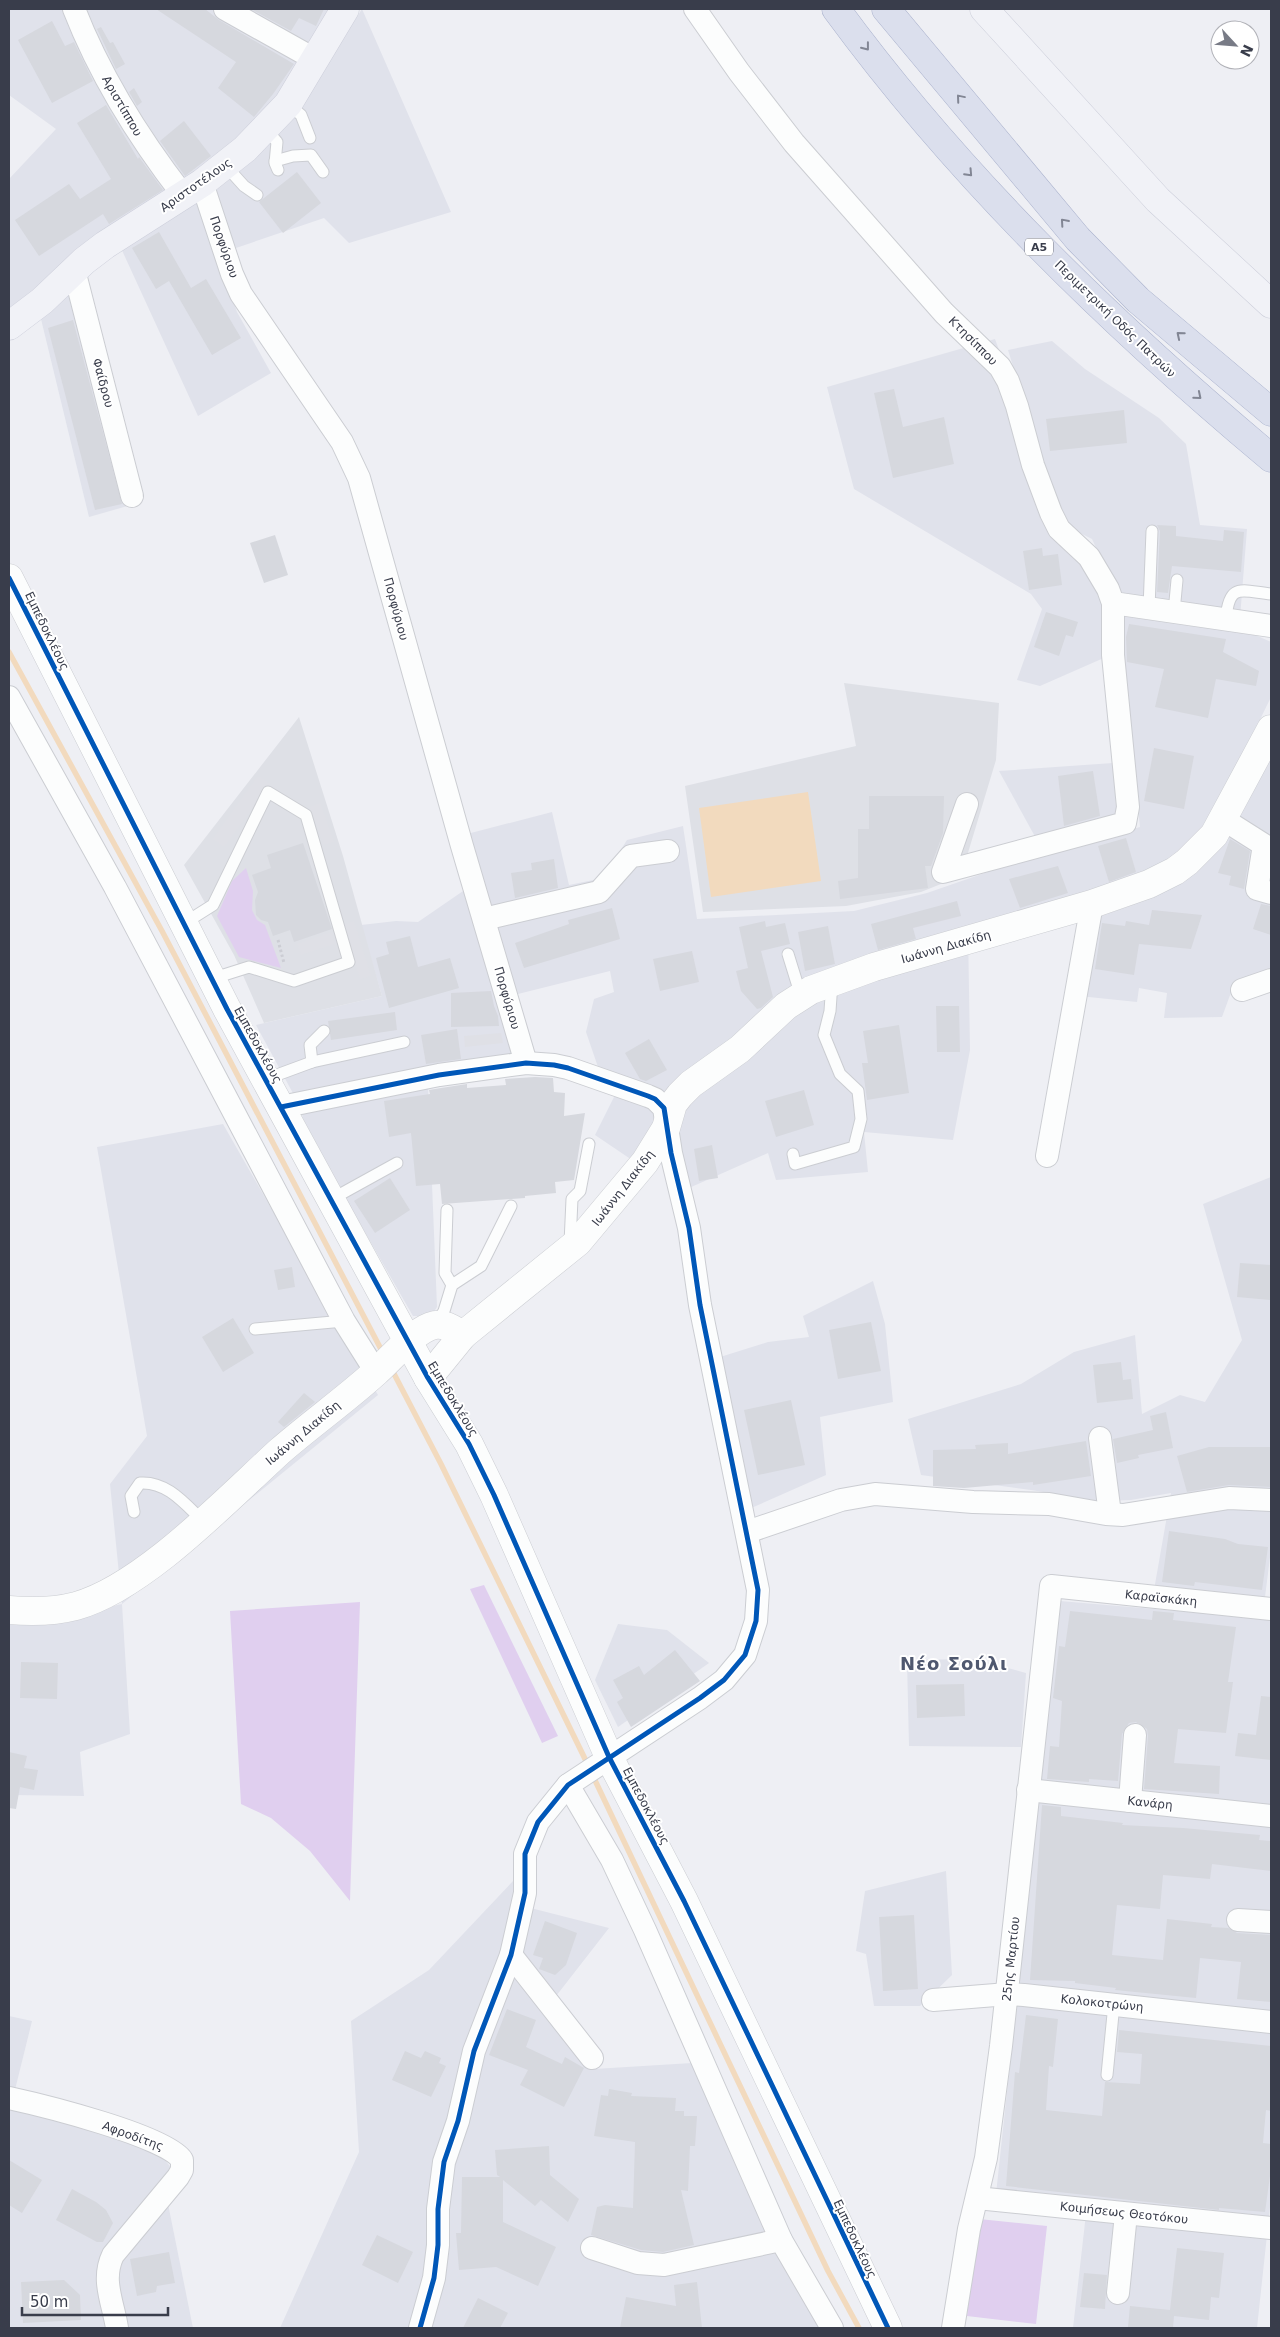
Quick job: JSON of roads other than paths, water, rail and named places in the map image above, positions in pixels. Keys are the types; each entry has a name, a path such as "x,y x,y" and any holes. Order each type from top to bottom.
{"highway":[{"name":"Περιμετρική Οδός Πατρών","path":"836,9 957,159 1039,246 1177,378 1271,458"},
{"path":"886,9 1078,238 1138,300 1271,412"}],"main road":[{"name":"Αριστοτέλους","path":"9,326 42,301 74,270 112,240 193,189 226,165 266,129 288,104 345,9"},
{"path":"984,9 1158,200 1271,304"}],"street":[{"name":"Αριστίππου","path":"74,9 92,53 119,104 149,151 193,189"},
{"path":"225,9 316,60"},
{"name":"Κτησίππου","path":"696,9 739,72 794,143 944,313 1000,367 1017,406 1033,465 1051,513 1060,528 1089,557 1108,589 1113,603"},
{"name":"Πορφύριου","path":"193,189 241,294 342,442 359,478 526,1063"},
{"name":"Φαίδρου","path":"74,270 132,496"},
{"name":"Εμπεδοκλέους","path":"9,578 211,979 408,1342 469,1444 494,1495 609,1757 684,1901 888,2328"},
{"path":"967,804 943,872 1126,822 1128,807 1113,655 1113,603 1271,626"},
{"path":"9,697 115,888 344,1321 376,1372"},
{"name":"Ιωάννη Διακίδη","path":"428,1378 463,1334 570,1250 589,1231 645,1162 666,1128 673,1104 691,1084 740,1049 786,1006 801,996 832,982 874,967 1092,904 1149,884 1175,871 1200,850 1223,820 1271,729"},
{"path":"1223,820 1264,845 1257,889 1271,893"},
{"path":"484,919 599,892 631,856 668,851"},
{"path":"1047,1156 1092,904"},
{"path":"1242,990 1271,980"},
{"path":"281,1107 438,1075 526,1063 568,1068 648,1096 655,1099 664,1108 666,1128 689,1228 700,1305 748,1532 758,1590 756,1621 745,1655 724,1680 575,1781 538,1822 525,1854 525,1893 511,1955 474,2051 458,2121 444,2162 438,2209 438,2245 434,2278 420,2328"},
{"path":"436,1324 445,1325 463,1334"},
{"name":"Ιωάννη Διακίδη","path":"9,1610 35,1612 78,1606 98,1597 153,1563 282,1450 376,1372 408,1342 428,1327 436,1324"},
{"path":"1100,1438 1110,1514"},
{"path":"748,1532 841,1500 875,1494 973,1502 1049,1504 1110,1514 1151,1512 1229,1498 1271,1500"},
{"name":"Καραϊσκάκη","path":"1051,1586 1271,1609"},
{"name":"25ης Μαρτίου","path":"953,2328 968,2234 990,2129 1008,1994 1051,1586"},
{"path":"1130,1801 1135,1735"},
{"path":"575,1781 645,1930 781,2240 832,2328"},
{"name":"Κανάρη","path":"1028,1790 1271,1816"},
{"path":"1238,1920 1271,1922"},
{"path":"511,1955 592,2058"},
{"name":"Κολοκοτρώνη","path":"933,2000 1008,1994 1271,2022"},
{"name":"Αφροδίτης","path":"9,2098 42,2105 127,2132 172,2150 182,2160 182,2170 178,2177 113,2255 107,2268 108,2290 117,2328"},
{"name":"Κοιμήσεως Θεοτόκου","path":"977,2198 1271,2228"},
{"path":"1118,2293 1126,2214"},
{"path":"592,2248 638,2263 664,2265 781,2240"}],"lane":[{"path":"288,104 301,115 310,138"},
{"path":"266,129 278,142 276,165 293,156 311,155 323,172"},
{"path":"226,165 244,186 257,195"},
{"path":"1149,608 1152,531"},
{"path":"1174,612 1177,580"},
{"path":"1226,619 1228,600 1235,593 1245,591 1271,594"},
{"path":"183,924 212,905 268,792 306,814 349,962 294,981 248,967 211,979"},
{"path":"788,954 801,996"},
{"path":"793,1154 795,1164 854,1147 861,1119 858,1090 840,1074 824,1035 830,1011 832,982"},
{"path":"312,1062 310,1045 324,1031"},
{"path":"266,1080 312,1062 404,1042"},
{"path":"570,1250 572,1199 580,1191 589,1144"},
{"path":"330,1200 397,1163"},
{"path":"436,1324 444,1311 452,1285 481,1266 511,1206"},
{"path":"447,1210 445,1273 452,1285"},
{"path":"255,1328 344,1321"},
{"path":"134,1512 131,1496 140,1483 152,1482 173,1493 203,1521"},
{"path":"1107,2074 1114,2004"}],"waterway":[{"path":"9,652 162,931 383,1353"},
{"path":"391,1368 441,1464 588,1765"},
{"path":"592,1774 828,2271 859,2328"}],"district":[{"name":"Νέο Σούλι","path":"954,1663"}]}
